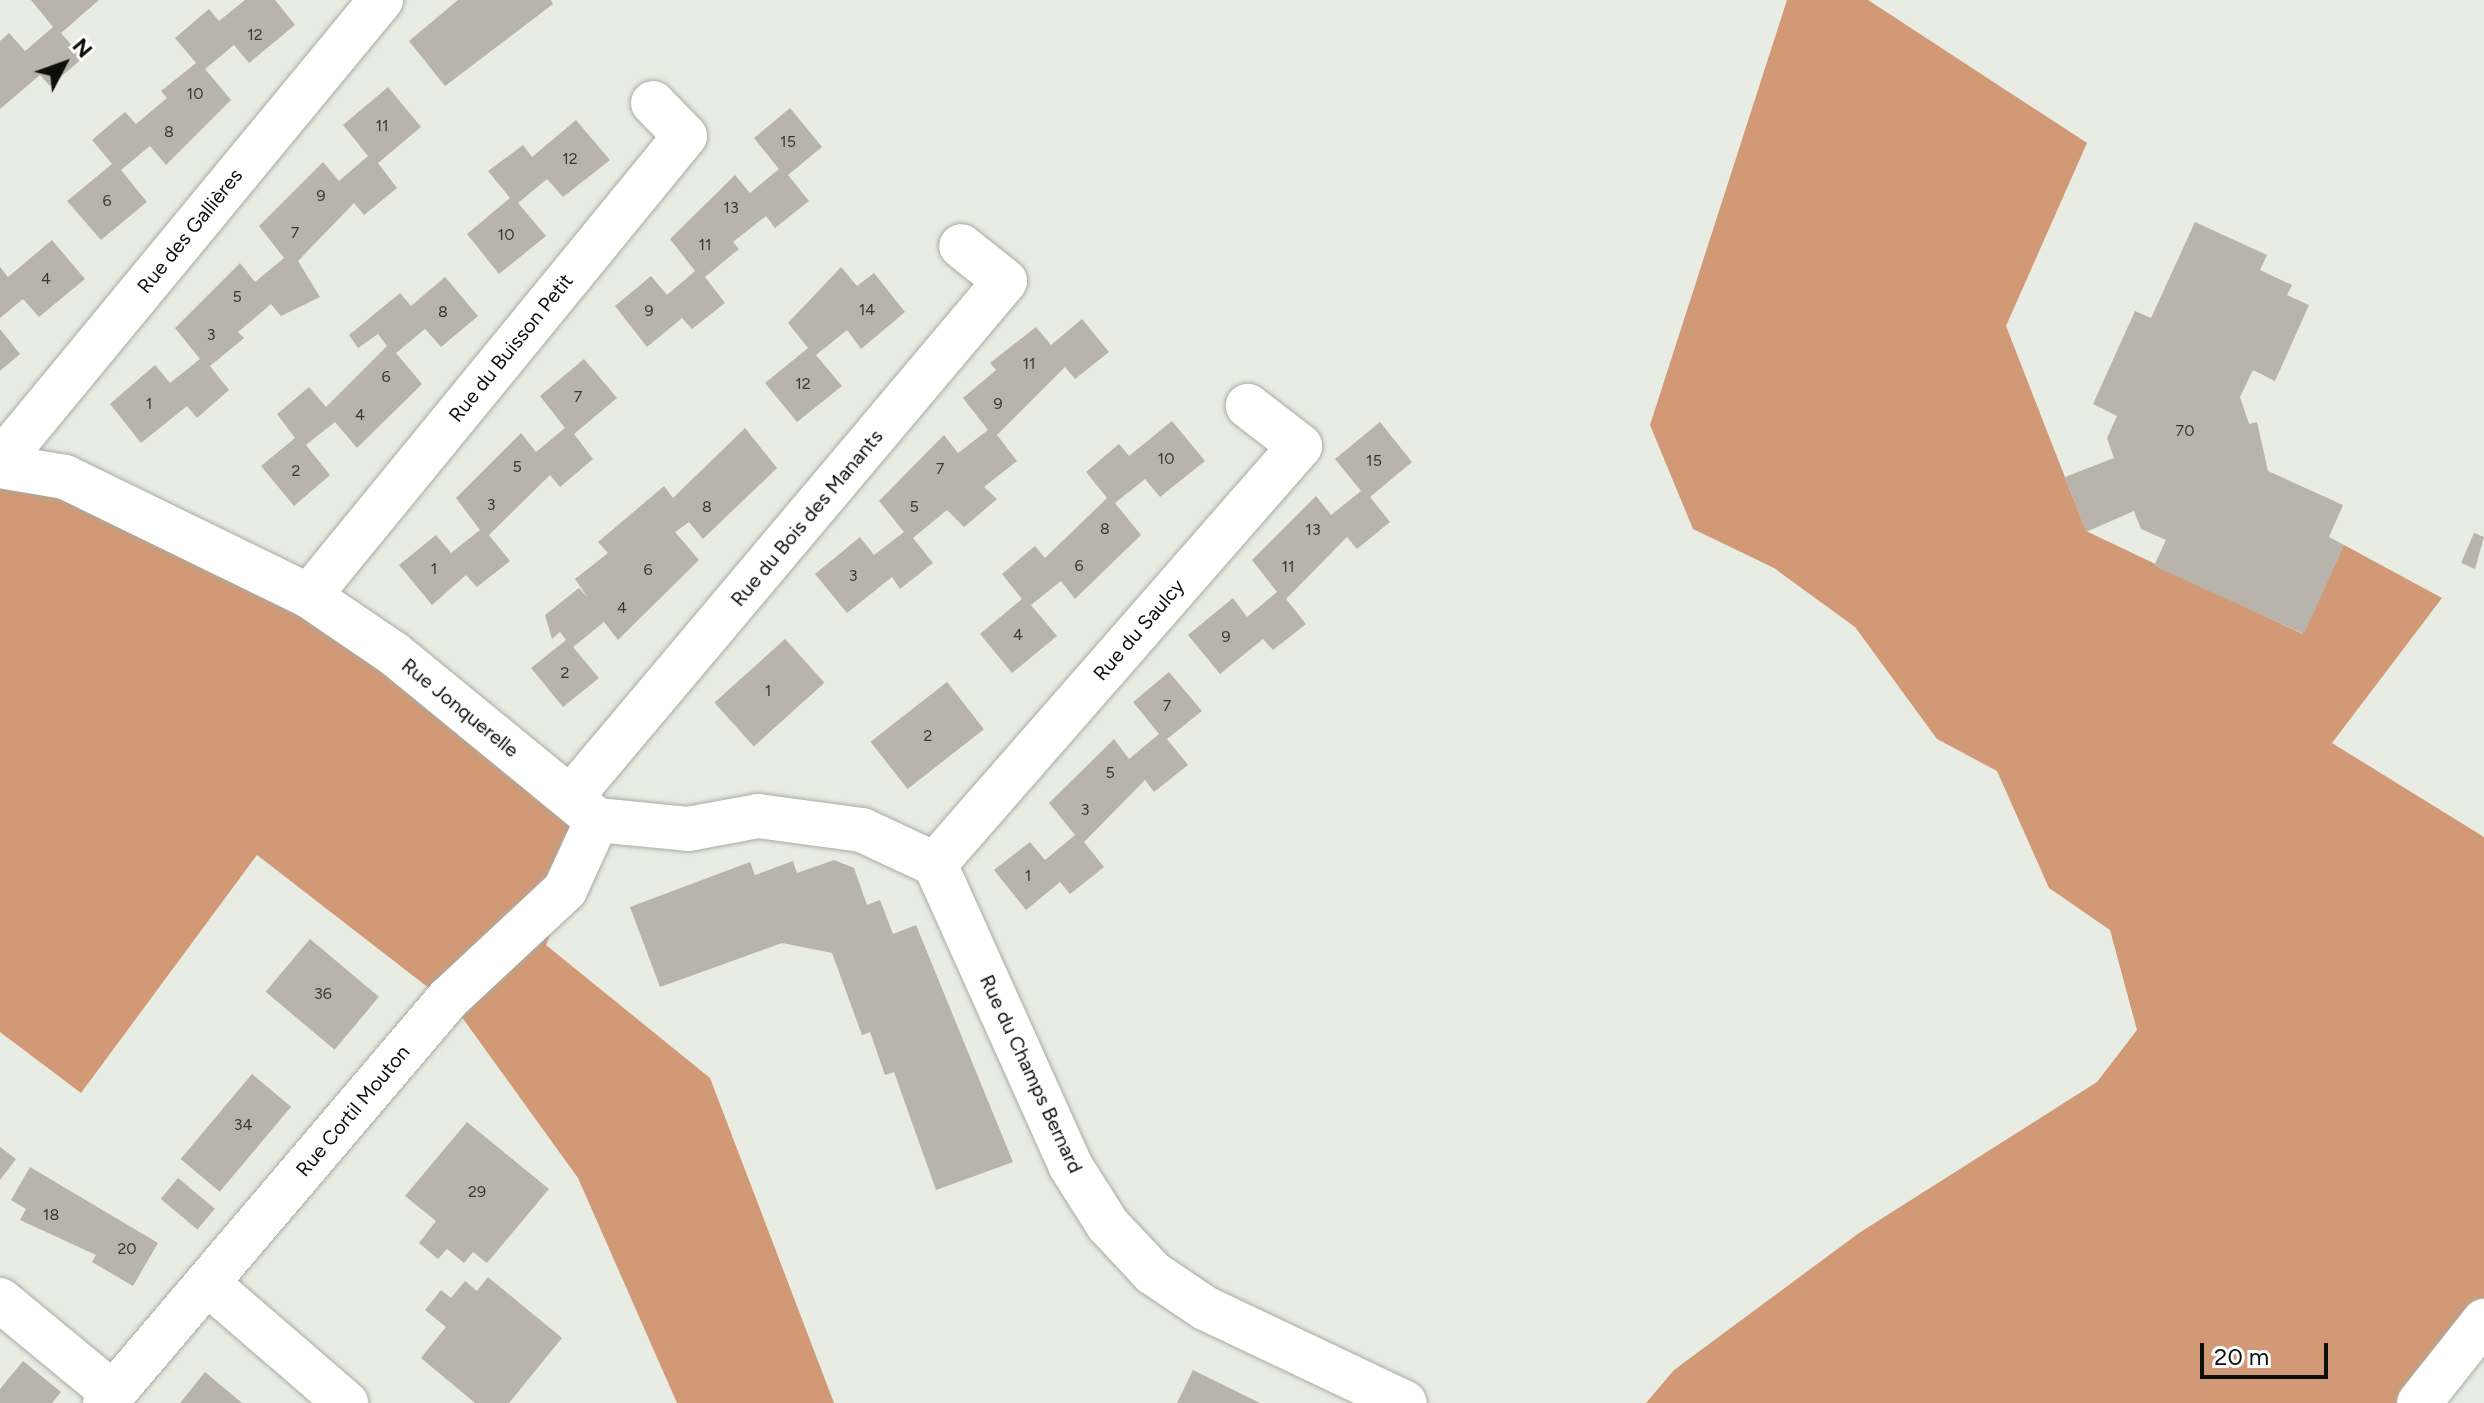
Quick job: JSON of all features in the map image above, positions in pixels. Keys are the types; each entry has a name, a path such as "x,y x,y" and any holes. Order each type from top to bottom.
{"street":[{"name":"Rue des Gallières","path":"0,464 381,0"},
{"name":"Rue du Buisson Petit","path":"309,596 685,136 653,103"},
{"name":"Rue du Bois des Manants","path":"584,809 1005,281 961,246"},
{"name":"Rue du Saulcy","path":"935,864 1300,446 1248,406"},
{"name":"Rue Jonquerelle","path":"0,464 65,477 309,596 393,653 584,809"},
{"path":"584,809 688,829 758,816 862,830 935,864"},
{"name":"Rue Cortil Mouton","path":"109,1398 448,999 565,890 584,809"},
{"name":"Rue du Champs Bernard","path":"935,864 1070,1165 1108,1225 1153,1273 1205,1308 1405,1403"},
{"path":"207,1283 346,1403"},
{"path":"0,1300 109,1398"},
{"path":"2419,1403 2484,1321"}],"shaded area":[{"path":"1787,0 1868,0 2087,143 2006,326 2086,531 2303,634 2344,545 2442,598 2332,743 2484,837 2484,1305 2399,1403 1646,1403 1674,1370 1859,1233 2097,1082 2137,1030 2110,930 2049,888 1997,771 1937,739 1855,627 1774,568 1693,529 1650,425"},
{"path":"0,473 309,596 597,820 546,945 710,1078 834,1403 677,1403 578,1178 456,1009 257,855 81,1093 0,1032"}],"building":[{"path":"31,0 99,0 61,33 83,58 50,86 40,75 0,109 0,41 9,33 25,51 53,27"},
{"path":"245,0 275,0 295,25 249,63 234,45 205,69 231,100 166,165 150,146 121,170 147,202 101,240 67,201 112,164 92,140 125,112 136,124 167,98 161,91 196,63 175,38 209,9 219,21"},
{"path":"458,0 551,0 553,4 445,86 409,41"},
{"path":"388,87 421,127 378,163 397,188 364,215 354,203 298,261 320,297 281,316 271,304 238,332 244,338 210,366 229,390 197,418 187,406 141,443 110,404 155,365 170,383 200,359 175,328 240,263 255,282 284,258 259,226 323,162 339,181 368,156 343,125"},
{"path":"790,108 822,147 788,175 809,201 775,228 766,216 733,242 739,249 705,277 725,303 692,329 682,318 647,347 615,306 651,276 667,295 695,271 670,239 735,175 750,193 779,169 754,138"},
{"path":"576,120 610,160 563,197 547,179 518,203 546,236 499,274 467,234 510,198 488,171 523,145 532,157"},
{"path":"2195,222 2267,255 2260,270 2292,285 2287,295 2309,305 2275,381 2253,370 2240,397 2249,424 2257,422 2268,471 2343,505 2329,537 2344,545 2304,634 2154,566 2166,540 2141,529 2134,511 2086,532 2065,477 2114,458 2107,438 2117,416 2093,404 2135,311 2151,318"},
{"path":"52,240 85,279 39,317 23,299 0,318 0,267 8,277"},
{"path":"841,267 857,286 874,273 905,312 861,349 847,330 816,355 842,386 797,422 765,383 808,348 788,323"},
{"path":"445,277 478,316 441,347 425,329 396,353 422,384 357,448 335,422 306,445 330,475 294,506 261,466 295,438 277,414 309,387 326,407 387,346 378,334 358,348 349,335 400,293 411,306"},
{"path":"1082,319 1109,352 1075,379 1065,367 997,435 1017,461 984,487 997,499 964,527 947,510 913,538 933,563 900,589 892,577 847,613 815,574 860,537 874,555 904,532 879,501 944,435 958,453 988,430 963,398 996,370 990,363 1036,327 1051,345"},
{"path":"0,329 20,354 0,371"},
{"path":"584,359 617,398 574,434 593,459 560,487 550,475 489,535 510,561 477,587 466,575 432,605 399,565 436,535 451,553 480,530 456,498 521,433 536,452 565,428 540,396"},
{"path":"1172,421 1205,461 1160,497 1145,479 1115,503 1141,535 1075,599 1061,581 1031,605 1057,636 1012,673 980,634 1022,599 1002,574 1035,546 1045,558 1107,498 1086,472 1119,444 1129,456"},
{"path":"1380,422 1412,462 1370,497 1390,522 1357,549 1347,537 1286,599 1306,624 1273,650 1263,639 1220,674 1188,635 1233,598 1247,617 1277,592 1252,560 1316,496 1331,515 1361,491 1335,459"},
{"path":"745,428 777,468 703,539 689,522 675,532 699,560 618,640 604,622 573,647 599,678 563,707 531,668 566,640 560,632 552,639 545,615 579,588 588,598 575,579 608,553 598,542 664,486 673,498"},
{"path":"2474,533 2484,537 2475,569 2461,563"},
{"path":"785,639 824,683 754,746 714,703"},
{"path":"1169,672 1202,711 1167,739 1188,765 1154,792 1145,780 1084,842 1104,867 1070,894 1060,882 1026,910 994,870 1030,842 1045,860 1075,835 1049,803 1114,739 1129,759 1159,734 1133,702"},
{"path":"947,682 984,729 908,789 871,742"},
{"path":"834,860 854,868 867,905 880,900 893,934 916,925 1013,1162 936,1190 894,1072 885,1075 870,1032 862,1035 832,953 782,943 660,987 630,907 750,862 755,875 793,861 797,873"},
{"path":"310,939 379,997 335,1050 266,992"},
{"path":"252,1074 291,1107 220,1192 181,1159"},
{"path":"467,1122 549,1189 487,1263 473,1252 464,1263 447,1249 438,1259 419,1243 436,1221 405,1196"},
{"path":"0,1147 16,1159 0,1180"},
{"path":"30,1167 158,1243 133,1286 92,1262 96,1255 20,1220 26,1209 11,1200"},
{"path":"178,1178 215,1209 197,1230 161,1199"},
{"path":"488,1277 562,1338 509,1403 475,1403 421,1358 446,1327 425,1310 441,1290 451,1298 465,1281 477,1291"},
{"path":"23,1361 61,1392 52,1403 0,1403 0,1389"},
{"path":"1193,1370 1260,1403 1177,1403"},
{"path":"205,1372 242,1403 180,1403"}]}
